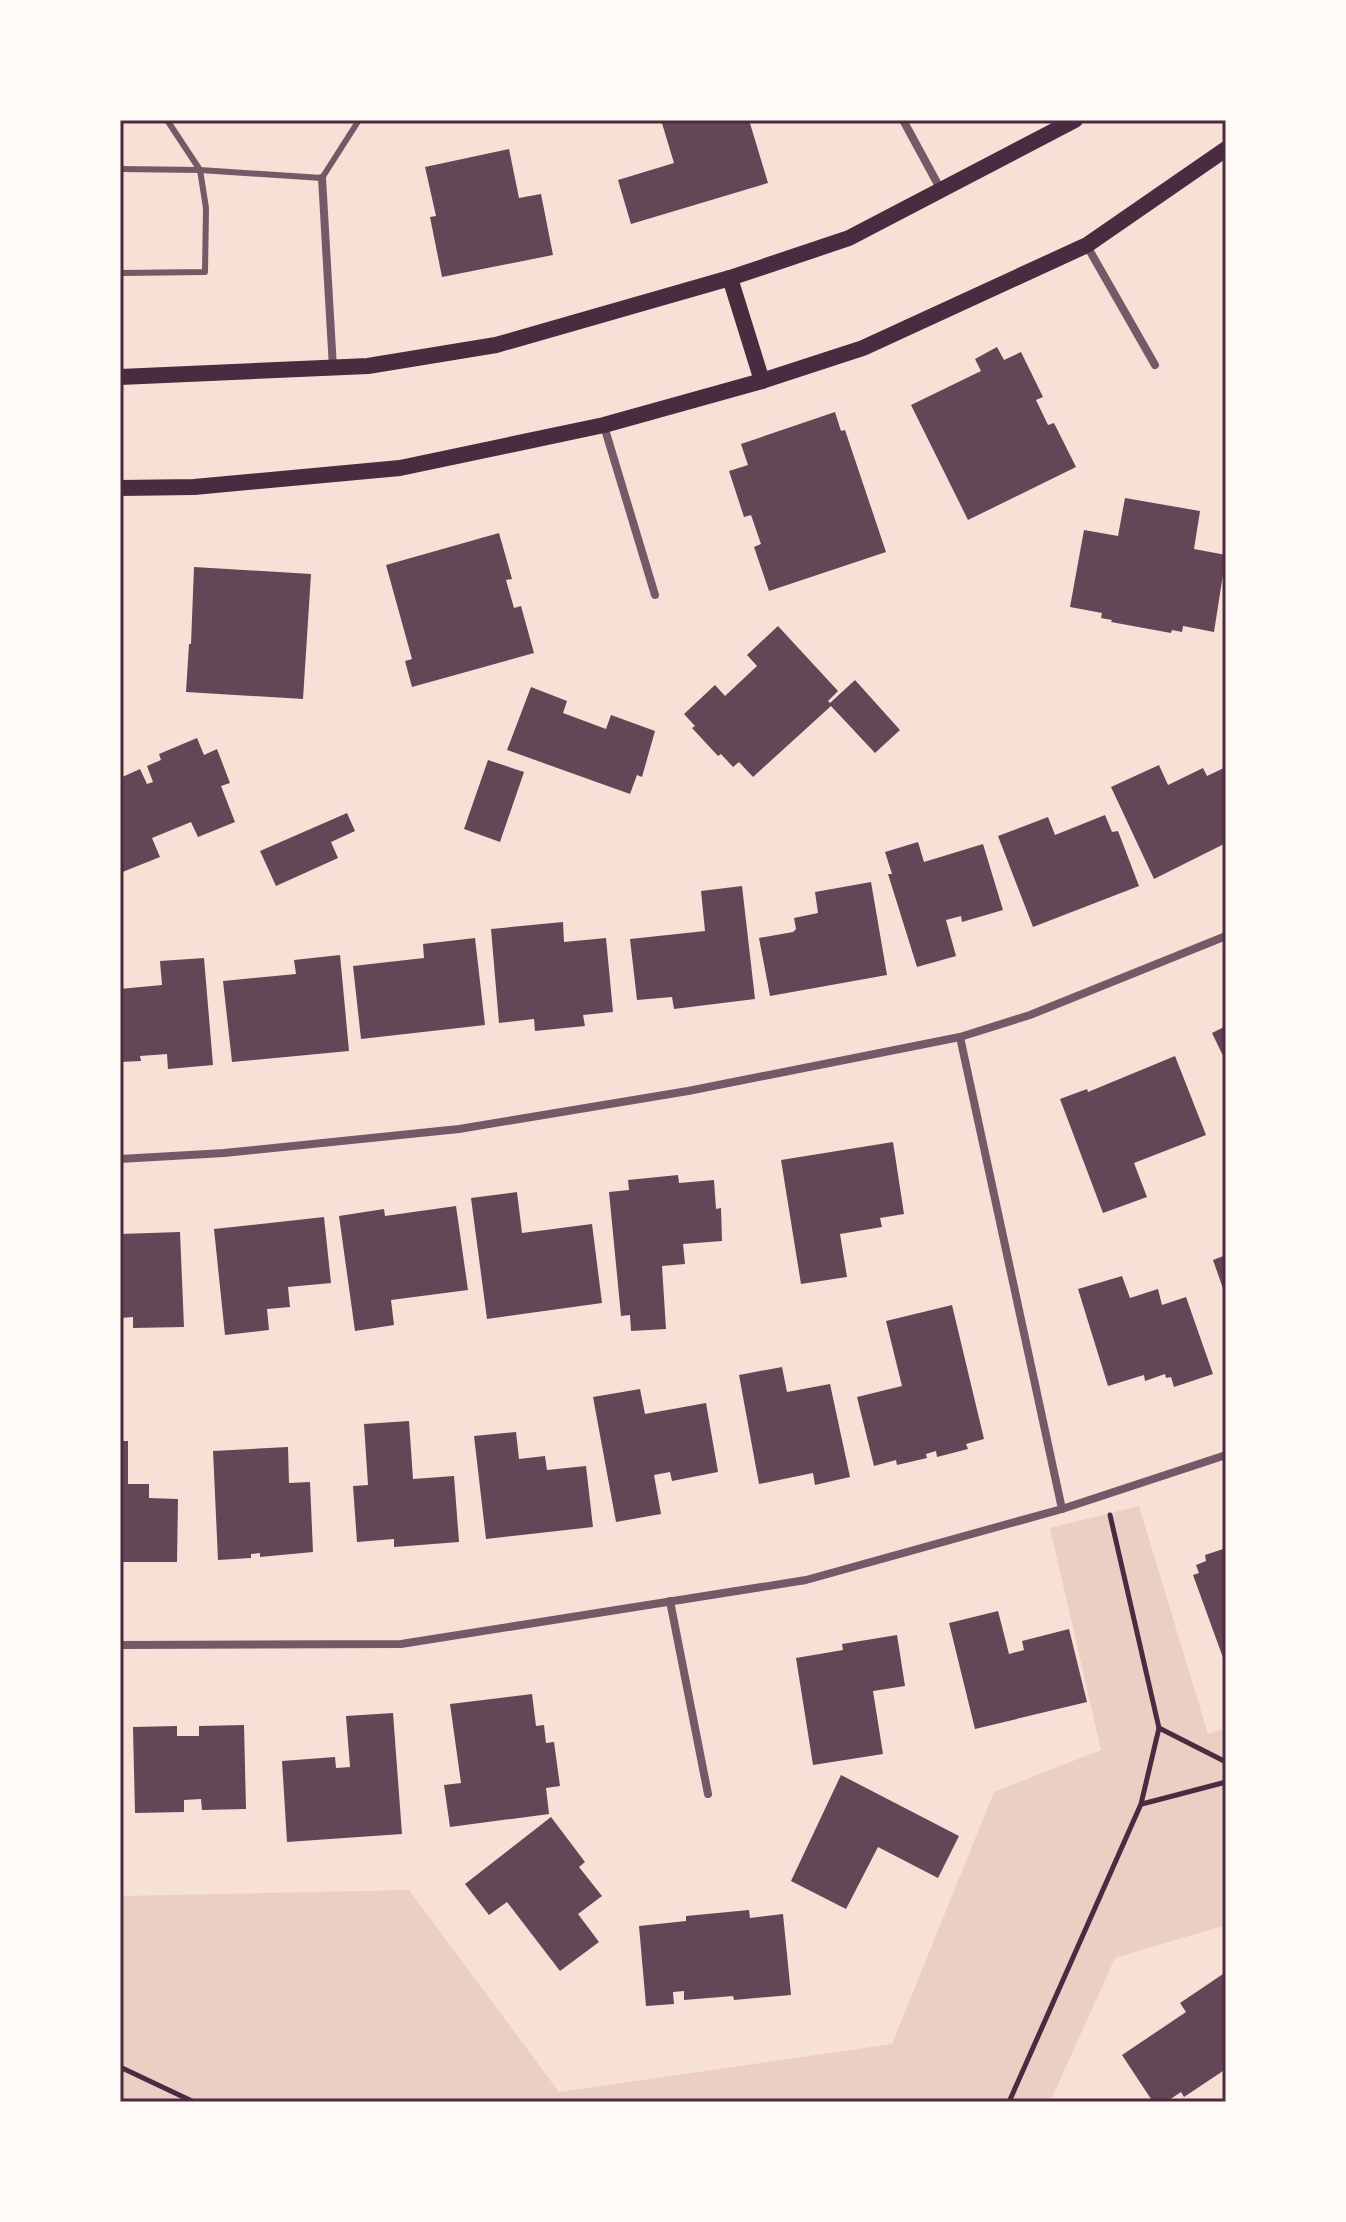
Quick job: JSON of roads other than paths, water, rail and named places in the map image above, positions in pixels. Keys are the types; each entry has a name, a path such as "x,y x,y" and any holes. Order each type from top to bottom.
{"main road":[{"path":"120,377 368,366 496,345 730,278 849,238 1075,120"},
{"path":"120,488 194,487 400,468 604,425 762,381 863,348 1087,245 1226,149"},
{"path":"730,278 762,381"}],"street":[{"path":"903,120 941,191"},
{"path":"322,178 333,368"},
{"path":"1087,245 1155,365"},
{"path":"604,425 655,595"},
{"path":"120,1159 224,1153 459,1129 688,1091 960,1037 1030,1015 1226,936"},
{"path":"960,1037 1062,1509"},
{"path":"120,1645 401,1644 806,1580 1062,1509 1226,1455"},
{"path":"670,1601 708,1794"}],"lane":[{"path":"120,273 205,272 206,208 200,170 167,120"},
{"path":"120,169 200,170 322,178 359,120"}]}
